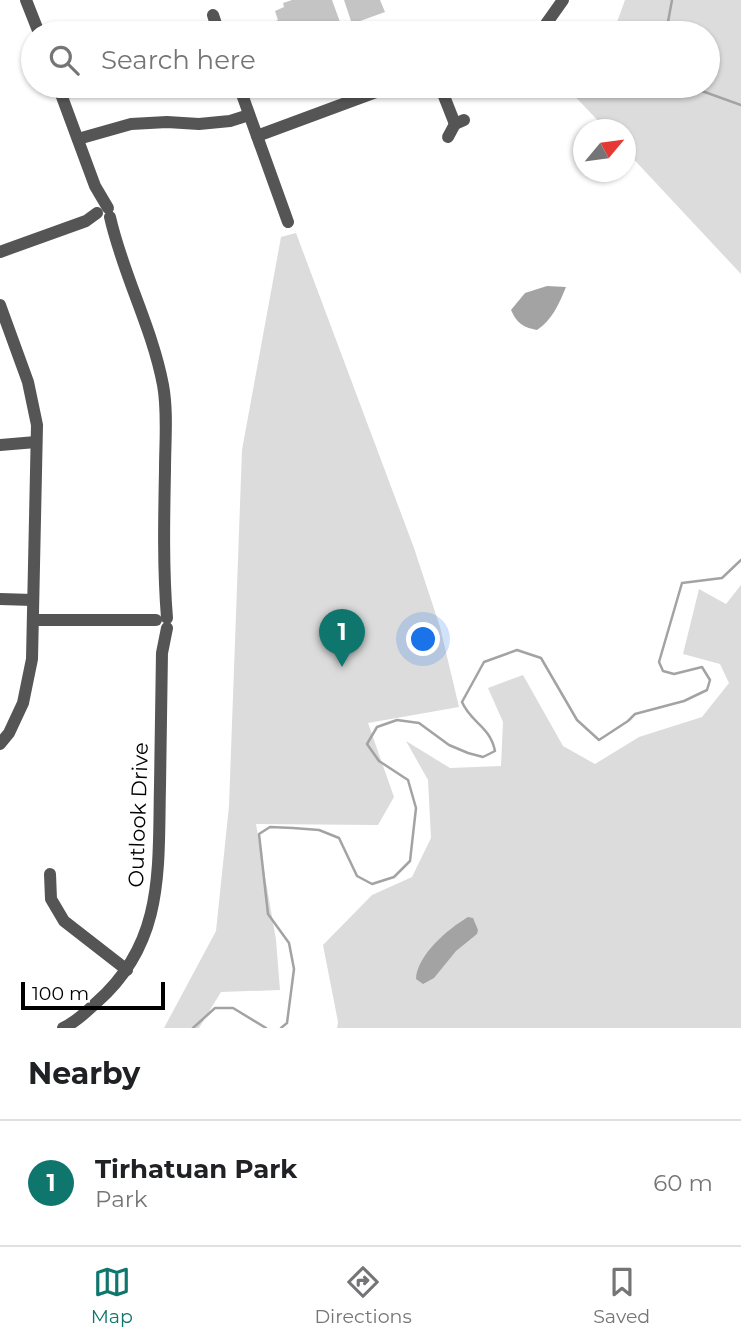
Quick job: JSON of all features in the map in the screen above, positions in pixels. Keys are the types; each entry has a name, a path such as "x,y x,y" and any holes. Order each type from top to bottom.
{"street":[{"path":"26,0 34,21"},
{"path":"548,21 563,0"},
{"path":"213,16 215,21"},
{"name":"Outlook Drive","path":"63,98 95,186 100,216 116,244 153,344 163,386 166,427 160,623 162,653 158,884 147,927 127,971 103,997 73,1023 63,1028"},
{"path":"243,98 288,222"},
{"path":"257,136 360,98"},
{"path":"446,98 459,122 448,137"},
{"path":"78,139 131,124 207,124 249,115"},
{"path":"0,252 100,216"},
{"path":"0,305 32,395 37,425 32,659 23,703 9,733 0,744"},
{"path":"0,445 36,442"},
{"path":"0,599 33,600"},
{"path":"34,620 160,623"},
{"path":"50,874 51,900 64,921 127,971"}],"shaded area":[{"path":"625,0 741,0 741,274 636,162 636,119 596,119 576,98 720,98 720,21 617,21"},
{"path":"296,233 414,548 440,627 459,707 368,723 394,797 378,825 256,824 276,940 280,990 221,992 199,1028 164,1028 216,931 229,806 242,450 281,237"},
{"path":"547,286 566,287 547,321 537,330 524,326 511,310 525,293"},
{"path":"741,585 741,1028 337,1028 323,945 372,895 412,877 431,838 428,780 406,741 450,768 501,766 503,722 488,688 523,675 563,746 595,764 639,737 702,717 729,683 720,664 683,654 699,589 726,604"},
{"path":"468,917 473,918 477,934 456,951 434,978 423,984 416,979 428,952 452,928"}],"building":[{"path":"292,0 332,0 340,21 276,21 278,20 275,11 284,7 283,3"},
{"path":"344,0 380,0 385,12 360,21 351,21"}],"waterway":[{"path":"668,21 672,0"},
{"path":"720,97 741,105"},
{"path":"281,1028 287,1023 294,969 289,943 268,914 259,834 270,827 319,830 339,838 357,876 372,884 394,877 410,861 416,808 408,780 379,761 367,744 377,727 397,720 419,723 449,745 468,753 483,757 495,751 485,730 462,702 484,662 517,650 541,658 577,720 599,740 635,714 684,701 707,690 710,680 702,667 674,674 663,671 659,662 682,583 722,578 741,560"},
{"path":"193,1028 215,1008 233,1008 266,1028"}],"place":[{"name":"Tirhatuan Park","path":"342,667"}]}
